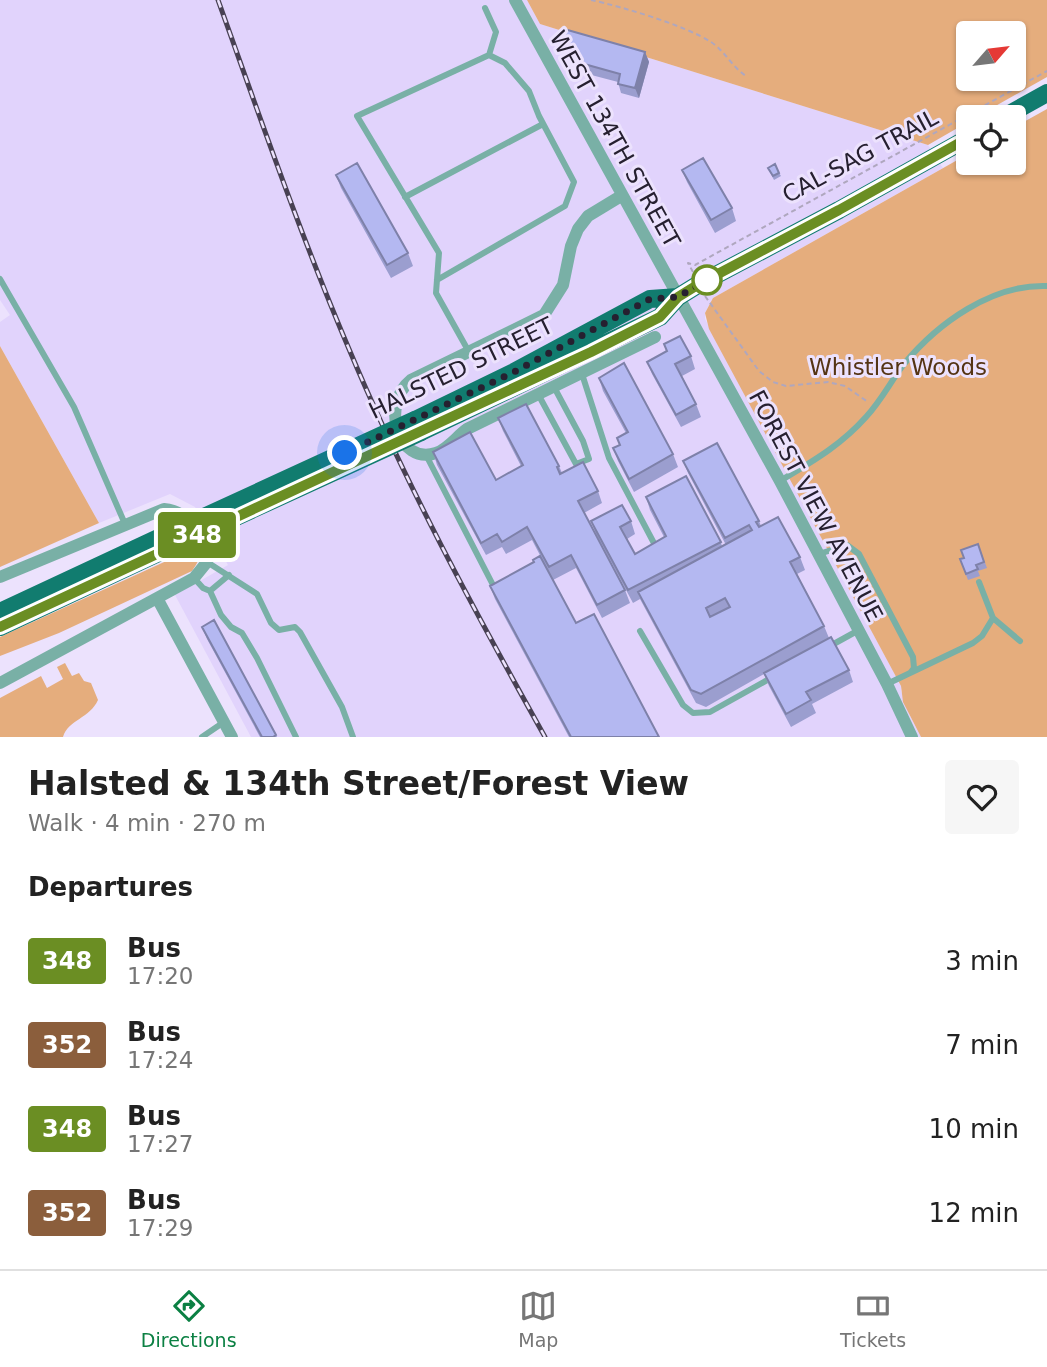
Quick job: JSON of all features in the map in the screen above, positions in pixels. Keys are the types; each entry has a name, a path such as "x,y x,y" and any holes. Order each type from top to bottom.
{"main road":[{"path":"1026,105 1047,93"},
{"name":"HALSTED STREET","path":"0,612 184,534 660,317 678,297 956,145"},
{"name":"HALSTED STREET","path":"0,627 184,534"}],"street":[{"name":"WEST 134TH STREET","path":"515,0 678,297"},
{"path":"621,197 588,216 578,229 571,246 564,285 544,315 411,380 402,387 397,396 394,420 398,431 411,449 426,455 443,450 467,429 654,337"},
{"name":"FOREST VIEW AVENUE","path":"678,297 819,554 912,737"},
{"path":"0,577 156,511 172,510 190,522 207,550 207,562 194,578 0,683"},
{"path":"157,598 232,737"}],"lane":[{"path":"468,352 436,293 439,253 357,116 489,55 496,32 485,8"},
{"path":"437,281 565,206 574,182 529,91 505,63 489,55"},
{"path":"405,197 543,124"},
{"path":"0,279 74,407 125,524"},
{"path":"780,481 826,454 874,407 903,366 932,334 974,306 1002,294 1021,288 1047,286"},
{"path":"582,374 609,458 656,547"},
{"path":"538,394 576,464 589,459 583,441 554,387"},
{"path":"426,455 494,585"},
{"path":"819,554 847,545 859,554 913,657 914,668 910,673"},
{"path":"207,562 257,594 271,623 279,630 295,627 304,637 342,707 353,737"},
{"path":"210,591 229,575"},
{"path":"194,578 210,591 221,615 231,627 242,634 296,737"},
{"path":"979,582 993,618 1020,641"},
{"path":"887,684 982,636 993,618"},
{"path":"820,651 859,630"},
{"path":"640,631 683,705 693,713 710,712 783,671"},
{"path":"202,737 224,723"}],"path":[{"path":"591,0 667,23 705,38 746,76"},
{"name":"CAL-SAG TRAIL","path":"688,263 695,265 1047,71"},
{"path":"708,301 759,371 773,382 786,386 828,382 845,386 874,407"}],"shaded area":[{"path":"0,0 527,0 540,24 928,145 943,168 713,298 705,313 705,319 901,686 910,716 921,737 251,737 175,595 228,565 195,507 170,494 99,523 0,346 0,322 10,315 0,300"}],"green space":[{"path":"527,0 1047,0 1047,77 1026,89 1026,21 956,21 956,91 1022,91 997,105 956,105 956,129 928,145 540,24"},
{"name":"Whistler Woods","path":"1047,109 1047,737 921,737 903,702 901,686 709,329 705,313 713,298 956,161 956,175 1026,175 1026,121"},
{"path":"0,346 99,523 0,567"},
{"path":"197,547 199,559 192,571 59,633 0,656 0,637"},
{"path":"65,663 72,676 79,673 84,681 91,683 98,700 90,711 69,727 63,737 0,737 0,698 41,676 47,688 63,679 57,667"}],"building":[{"path":"564,29 645,52 635,88 618,84 620,74 577,62 579,55 574,53 562,37"},
{"path":"703,158 732,208 711,220 682,170"},
{"path":"357,163 408,253 387,265 336,175"},
{"path":"775,164 779,173 773,176 768,168"},
{"path":"680,336 691,356 675,364 696,404 676,415 647,362 667,351 664,344"},
{"path":"624,363 673,454 629,479 613,448 620,445 617,438 628,432 599,378"},
{"path":"526,404 559,466 557,467 560,474 583,462 598,491 578,501 625,590 597,605 571,555 549,567 527,527 502,542 497,534 481,543 433,452 470,432 496,480 523,465 498,418"},
{"path":"717,443 759,521 756,522 759,527 778,517 800,557 790,562 824,626 701,694 691,690 638,592 752,530 749,525 725,538 683,461","holes":["725,598 730,607 710,617 706,608"]},
{"path":"686,476 721,542 628,590 591,521 622,505 631,521 620,527 635,554 666,536 646,497"},
{"path":"978,544 984,562 976,565 978,569 966,574 960,559 964,558 961,550"},
{"path":"540,556 576,623 594,614 659,737 571,737 490,586"},
{"path":"214,620 276,735 273,737 262,737 202,627"},
{"path":"831,637 849,670 806,692 811,700 786,714 764,673"}],"railway":[{"path":"218,0 297,219 371,399 441,546 545,737"}],"bus line":[{"name":"348","path":"0,627 591,352 660,317 678,297 699,284 956,145"}],"route":[{"path":"345,453 514,372 650,299 678,297 707,280"}]}
